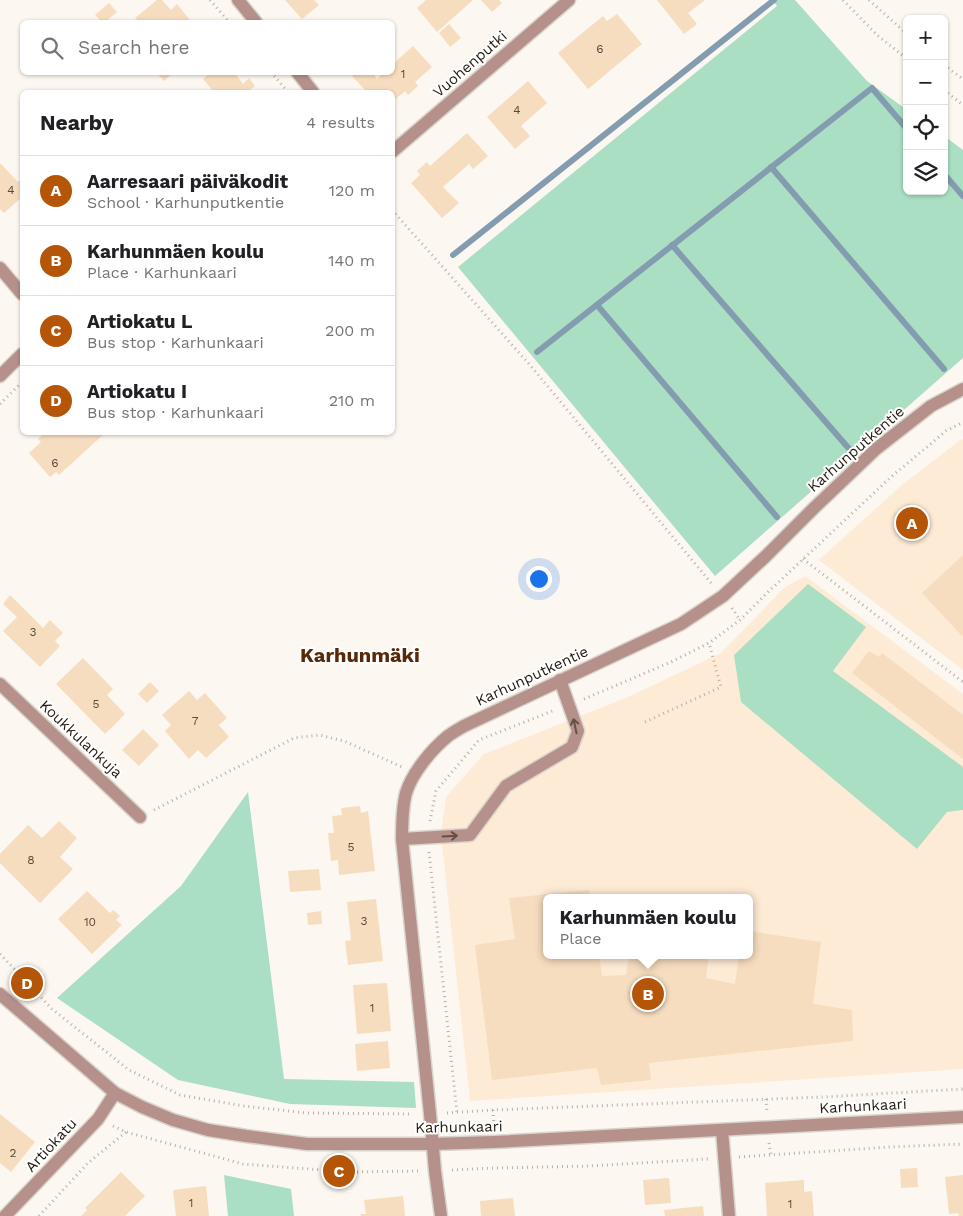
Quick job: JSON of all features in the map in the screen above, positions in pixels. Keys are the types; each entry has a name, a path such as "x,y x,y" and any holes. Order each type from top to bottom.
{"street":[{"path":"238,0 254,20"},
{"name":"Vuohenputki","path":"395,149 569,0"},
{"path":"299,75 311,90"},
{"path":"0,268 20,292"},
{"path":"0,376 20,356"},
{"name":"Karhunputkentie","path":"440,1216 402,839 402,814 407,791 416,773 433,750 464,726 681,624 723,596 876,449 931,406 963,389"},
{"path":"402,839 470,835 506,786 572,747 578,731 560,680"},
{"name":"Koukkulankuja","path":"0,684 140,817"},
{"name":"Karhunkaari","path":"0,994 116,1093 142,1107 174,1120 208,1130 307,1144 494,1142 963,1117"},
{"name":"Artiokatu","path":"5,1216 98,1119 116,1093"},
{"path":"722,1130 729,1216"}],"path":[{"path":"210,0 227,20"},
{"path":"843,0 877,35 903,56"},
{"path":"869,0 903,30"},
{"path":"948,68 963,79"},
{"path":"274,75 286,90"},
{"path":"948,93 963,105"},
{"path":"395,213 530,365 723,596 740,620"},
{"path":"0,404 20,384"},
{"path":"457,1112 427,837 436,791 479,740 620,684 709,643 740,620 891,476 946,431 963,422"},
{"path":"803,559 963,682"},
{"path":"645,722 721,687 709,643"},
{"path":"140,817 294,738 319,735 344,741 416,773"},
{"path":"0,954 52,1009 129,1070 180,1095 244,1106 308,1113 430,1114 963,1089"},
{"path":"39,1216 88,1163 126,1132"}],"shaded area":[{"path":"963,439 963,670 819,560 902,485"},
{"path":"805,576 963,694 963,1069 470,1101 441,834 446,797 484,754 626,698 721,653 784,588"}],"green space":[{"path":"772,0 795,0 867,81 903,107 903,195 948,195 948,139 963,150 963,358 715,576 458,267 777,6"},
{"path":"808,584 866,627 833,671 963,767 963,810 947,812 917,849 741,702 734,655"},
{"path":"248,792 284,1079 414,1082 416,1108 290,1104 178,1080 57,998 181,886"},
{"path":"224,1175 291,1189 294,1216 228,1216"}],"building":[{"path":"157,0 162,0 171,10 177,4 189,19 137,20 135,18"},
{"path":"285,0 314,0 319,5 302,19"},
{"path":"426,0 473,0 437,32 417,8"},
{"path":"481,0 499,0 502,3 492,12"},
{"path":"657,0 705,0 688,13 697,24 684,34"},
{"path":"109,3 117,12 107,20 100,20 95,15"},
{"path":"617,14 642,44 588,89 558,53 603,16 607,21"},
{"path":"449,24 461,38 450,47 439,33"},
{"path":"413,46 432,67 415,82 418,86 408,95 405,91 395,99 395,90 365,90 352,76 374,75 377,79 381,75 395,75 395,62"},
{"path":"159,75 171,75 164,81"},
{"path":"208,75 236,75 243,84 249,78 255,86 250,90 212,90 203,79"},
{"path":"528,81 547,103 521,126 530,136 515,149 487,117"},
{"path":"467,133 488,156 473,169 469,164 443,187 459,203 442,218 411,183 420,175 417,171 427,162 430,166"},
{"path":"0,163 18,182 20,180 20,199 4,213 0,209"},
{"path":"42,435 103,435 59,475 56,472 50,477 29,453 41,442 38,439"},
{"path":"909,503 917,514 903,526 894,515"},
{"path":"963,555 963,637 922,593"},
{"path":"10,595 43,628 50,620 63,633 55,641 60,646 40,667 3,631 17,617 3,604"},
{"path":"869,651 879,657 882,653 963,715 963,759 852,673"},
{"path":"83,658 113,689 107,695 125,714 105,734 56,684"},
{"path":"150,682 159,691 147,703 138,694"},
{"path":"189,691 197,700 205,693 227,718 219,725 229,737 206,758 198,750 189,759 165,731 171,725 162,715"},
{"path":"143,729 159,745 139,766 122,750"},
{"path":"360,806 361,813 368,811 375,871 339,875 338,860 331,861 328,833 334,833 332,816 342,815 341,808"},
{"path":"59,821 77,838 60,857 73,869 40,903 0,863 0,854 28,825 42,838"},
{"path":"319,869 321,890 290,892 288,871"},
{"path":"589,890 590,894 549,894"},
{"path":"87,891 110,913 113,910 120,916 116,920 122,925 92,954 58,919"},
{"path":"543,895 543,959 600,959 602,976 626,975 628,959 708,959 706,978 735,984 738,959 753,959 753,932 821,942 813,1004 852,1010 853,1041 649,1063 651,1080 601,1085 597,1068 492,1080 475,945 515,939 509,898"},
{"path":"376,899 383,961 348,965 345,941 351,940 347,902"},
{"path":"321,911 322,924 308,925 307,913"},
{"path":"387,983 391,1031 357,1034 353,985"},
{"path":"388,1041 390,1068 357,1071 355,1044"},
{"path":"0,1114 35,1142 11,1172 0,1163"},
{"path":"917,1168 918,1187 901,1188 900,1169"},
{"path":"121,1172 145,1196 125,1216 81,1216 87,1210 85,1208"},
{"path":"963,1175 963,1216 959,1216 958,1213 949,1214 945,1177"},
{"path":"669,1178 671,1203 645,1205 643,1180"},
{"path":"804,1180 804,1192 812,1191 814,1216 767,1216 765,1183"},
{"path":"206,1186 209,1216 176,1216 173,1190"},
{"path":"403,1196 405,1216 361,1216 360,1214 366,1214 364,1200"},
{"path":"513,1198 515,1216 481,1216 480,1201"},
{"path":"703,1206 704,1216 665,1216 664,1210"}],"waterway":[{"path":"453,255 774,0"},
{"path":"537,352 872,88 903,124"},
{"path":"771,167 944,369"},
{"path":"948,179 963,196"},
{"path":"672,245 851,451"},
{"path":"597,305 777,517"}],"place":[{"name":"Aarresaari päiväkodit","path":"912,523"},
{"name":"Artiokatu I","path":"27,983"},
{"name":"Karhunmäen koulu","path":"648,994"},
{"name":"Artiokatu L","path":"339,1171"}],"district":[{"name":"Karhunmäki","path":"360,655"}]}
